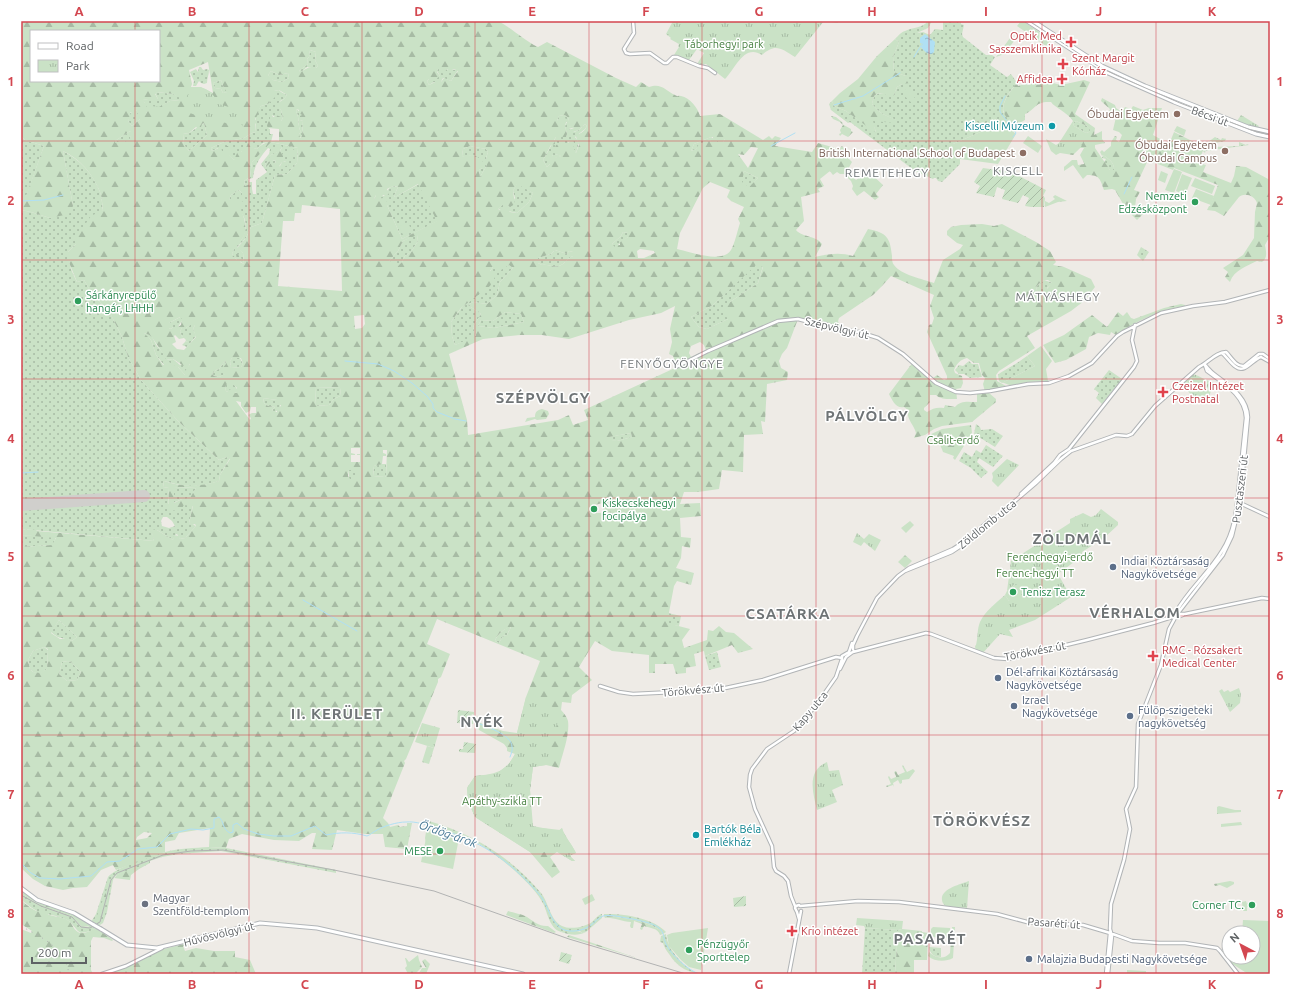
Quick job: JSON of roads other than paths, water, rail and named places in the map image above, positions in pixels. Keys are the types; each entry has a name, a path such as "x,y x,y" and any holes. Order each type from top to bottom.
{"main road":[{"name":"Bécsi út","path":"1027,21 1101,69 1136,86 1256,134 1270,137"},
{"name":"Bécsi út","path":"1033,21 1102,66 1145,86 1248,127 1270,132"},
{"name":"Hűvösvölgyi út","path":"21,888 37,900 74,913 124,944 163,947 257,924 273,924 318,928 523,974"}],"street":[{"path":"633,21 634,33 625,48 625,52 630,54 650,53 664,64 673,57 677,57 708,68 715,73"},
{"name":"Szépvölgyi út","path":"676,367 708,351 778,321 798,319 817,324 826,324 878,338 903,354 936,383 956,392 970,393 990,391 1028,384 1048,383 1069,376 1092,363 1117,336 1135,325 1162,313 1175,309 1225,302 1270,290"},
{"path":"1071,450 1073,444 1136,364 1137,361 1132,340 1135,325"},
{"path":"1071,450 1116,435 1129,436 1160,401 1199,367 1205,365 1208,360 1222,352 1224,351 1241,368 1246,368 1261,355"},
{"path":"1261,355 1270,359"},
{"path":"1261,355 1270,362"},
{"name":"Pusztaszeri út","path":"1177,613 1184,600 1223,555 1232,536 1239,503 1246,418 1243,405 1234,392 1207,371 1204,367 1205,365"},
{"name":"Zöldlomb utca","path":"843,658 852,650 857,636 877,598 905,571 951,550 967,540 1038,480 1060,458 1060,455 1071,450"},
{"path":"1239,503 1270,517"},
{"name":"Pusztaszeri út","path":"1177,613 1216,562"},
{"path":"1174,617 1262,598 1270,599"},
{"path":"1181,608 1182,612 1186,614"},
{"path":"1177,613 1186,614"},
{"path":"1107,973 1109,949 1112,936 1110,933 1112,900 1124,860 1130,829 1126,809 1136,787 1138,724 1161,665 1171,625 1177,613"},
{"path":"1174,617 1177,613"},
{"name":"Törökvész út","path":"852,650 862,650 926,633 994,658 1008,659 1074,644 1174,617"},
{"path":"1165,620 1169,621 1171,625"},
{"name":"Törökvész út","path":"600,686 619,692 633,694 716,690 763,680 832,659 837,655 843,658"},
{"name":"Kapy utca","path":"792,898 788,881 784,876 776,871 772,846 758,818 752,799 749,782 751,772 767,749 791,734 824,695 838,673 843,658"},
{"path":"789,974 800,911 800,906 792,898"},
{"path":"792,898 795,910 800,911"},
{"name":"Pasaréti út","path":"795,906 858,901 899,902 991,913 1027,922 1083,925 1132,941 1185,943 1217,948 1238,974"},
{"name":"Pasaréti út","path":"800,911 808,905"},
{"path":"151,947 152,953"},
{"path":"102,974 126,966 163,947"}],"water":[{"path":"925,34 935,42 934,52 932,54 929,54 921,47 923,44 920,43 920,38"}],"waterway":[{"path":"914,57 922,44"},
{"path":"834,105 863,96 900,73"},
{"path":"1005,96 1000,106 1000,112 1016,133 1013,137"},
{"path":"771,146 795,133"},
{"path":"1124,194 1132,177"},
{"path":"21,201 44,200 63,195"},
{"path":"345,361 378,364 394,371 412,383 427,396 433,404 433,408 437,412 455,419 466,421"},
{"path":"21,473 38,472"},
{"path":"303,600 357,631"},
{"path":"475,722 508,738 511,742 512,748 510,757"},
{"name":"Ördög-árok","path":"21,863 31,873 40,878 60,879 91,876 107,862 120,861 138,849 157,847 170,834 191,829 203,830 214,828 214,819 219,817 224,827 230,833 233,832 233,825 237,823 244,829 258,834 274,836 291,836 315,826 326,835 346,833 367,836 391,824 402,822 417,823 466,838 492,852 516,871 539,894 555,922 562,929 569,931 581,930 588,927 603,916 614,916 650,923 661,930 668,948 680,962 699,974"}],"tram line":[{"path":"1029,21 1101,68 1180,103 1251,130 1270,135"},
{"path":"21,895 41,906 72,917 81,927 90,928 100,922 111,880 117,873 163,855 191,851 223,850 334,870 434,891 569,939 686,974"}],"railway":[{"path":"21,926 44,939 58,950 67,965 69,974"}],"place":[{"name":"Optik Med Sasszemklinika","path":"1071,42"},
{"name":"Szent Margit Kórház","path":"1063,64"},
{"name":"Affidea","path":"1062,79"},
{"name":"Óbudai Egyetem","path":"1177,114"},
{"name":"Kiscelli Múzeum","path":"1052,126"},
{"name":"Óbudai Egyetem Óbudai Campus","path":"1225,151"},
{"name":"British International School of Budapest","path":"1023,153"},
{"name":"Nemzeti Edzésközpont","path":"1195,202"},
{"name":"Sárkányrepülő hangár, LHHH","path":"78,301"},
{"name":"Czeizel Intézet Postnatal","path":"1163,392"},
{"name":"Kiskecskehegyi focipálya","path":"594,509"},
{"name":"Indiai Köztársaság Nagykövetsége","path":"1113,567"},
{"name":"Tenisz Terasz","path":"1013,592"},
{"name":"RMC - Rózsakert Medical Center","path":"1153,656"},
{"name":"Dél-afrikai Köztársaság Nagykövetsége","path":"998,678"},
{"name":"Izrael Nagykövetsége","path":"1014,706"},
{"name":"Fülöp-szigeteki nagykövetség","path":"1130,716"},
{"name":"Bartók Béla Emlékház","path":"696,835"},
{"name":"MESE","path":"440,851"},
{"name":"Magyar Szentföld-templom","path":"145,904"},
{"name":"Corner TC.","path":"1252,905"},
{"name":"Krio intézet","path":"792,931"},
{"name":"Pénzügyőr Sporttelep","path":"689,950"},
{"name":"Malajzia Budapesti Nagykövetsége","path":"1029,959"}],"district":[{"name":"KISCELL","path":"1018,171"},
{"name":"REMETEHEGY","path":"887,173"},
{"name":"MÁTYÁSHEGY","path":"1058,297"},
{"name":"FENYŐGYÖNGYE","path":"672,364"},
{"name":"SZÉPVÖLGY","path":"543,398"},
{"name":"PÁLVÖLGY","path":"867,416"},
{"name":"ZÖLDMÁL","path":"1072,539"},
{"name":"VÉRHALOM","path":"1135,613"},
{"name":"CSATÁRKA","path":"788,614"},
{"name":"II. KERÜLET","path":"337,714"},
{"name":"NYÉK","path":"482,722"},
{"name":"TÖRÖKVÉSZ","path":"982,821"},
{"name":"PASARÉT","path":"930,939"}],"park label":[{"name":"Táborhegyi park","path":"724,44"},
{"name":"Csalit-erdő","path":"953,440"},
{"name":"Ferenchegyi-erdő","path":"1050,557"},
{"name":"Ferenc-hegyi TT","path":"1035,573"},
{"name":"Apáthy-szikla TT","path":"502,801"}]}
